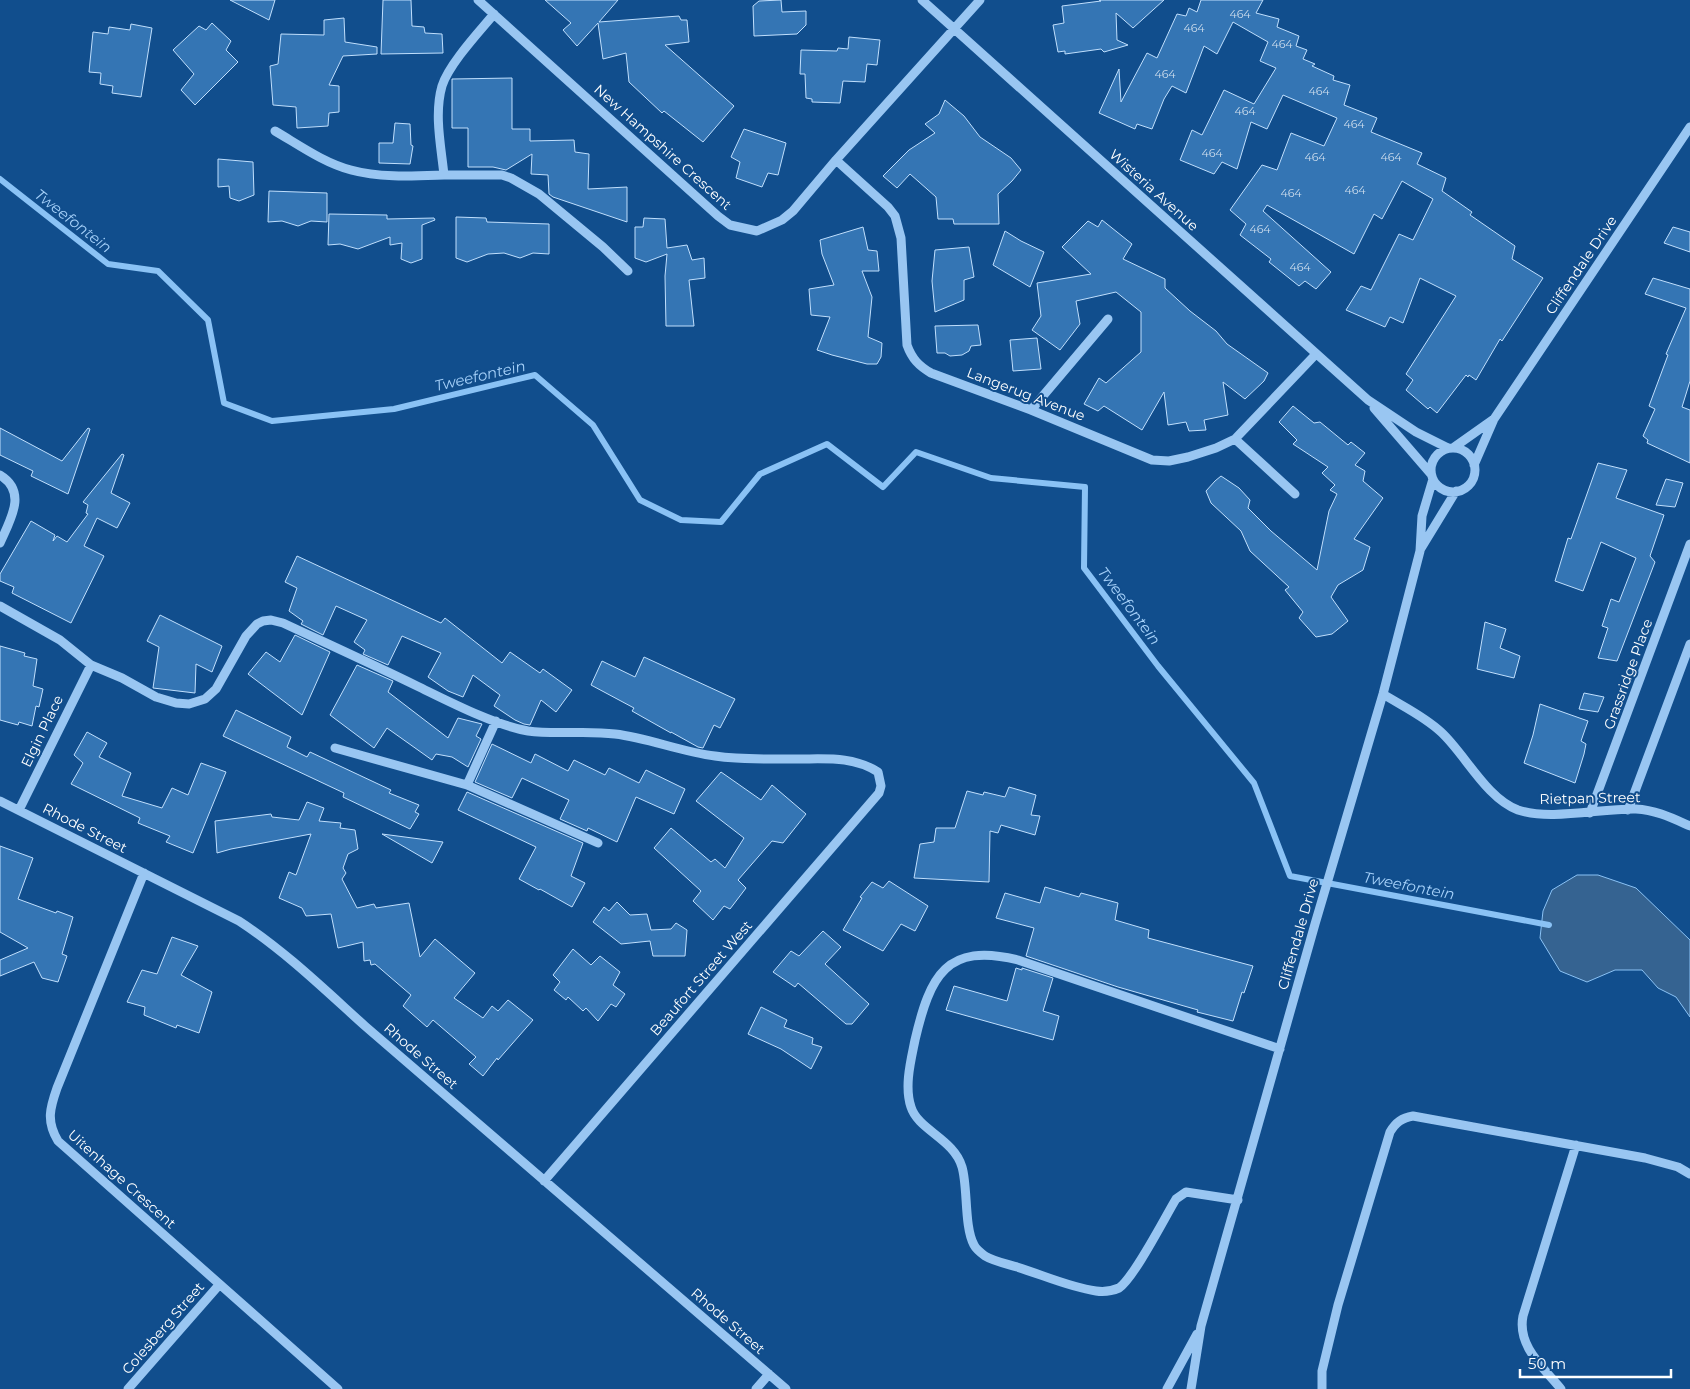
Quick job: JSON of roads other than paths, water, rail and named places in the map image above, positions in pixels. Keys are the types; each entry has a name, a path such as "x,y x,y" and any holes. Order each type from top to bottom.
{"street":[{"name":"New Hampshire Crescent","path":"478,0 718,216 730,225 757,231 782,220 793,211 836,160 980,0"},
{"name":"Wisteria Avenue","path":"922,0 1368,400 1416,432 1450,448"},
{"path":"444,175 438,112 443,85 447,75 467,46 494,14"},
{"name":"Cliffendale Drive","path":"1474,465 1494,419 1690,127"},
{"path":"275,131 336,165 352,170 389,174 502,175 511,178 539,194 628,271"},
{"name":"Langerug Avenue","path":"836,160 888,207 895,216 901,238 907,345 913,359 921,368 931,373 1032,410 1152,460 1169,461 1216,448 1235,439 1316,354"},
{"path":"1032,410 1108,319"},
{"name":"Wisteria Avenue","path":"1368,400 1432,476"},
{"name":"Cliffendale Drive","path":"1450,448 1494,419"},
{"path":"1235,439 1295,494"},
{"path":"1450,448 1467,452 1474,465 1473,479 1463,489 1456,491 1442,489 1432,476 1434,458 1450,448"},
{"path":"0,475 7,479 14,489 15,503 0,543"},
{"name":"Cliffendale Drive","path":"1191,1389 1201,1326 1330,870 1383,694 1420,551 1422,516 1432,476"},
{"name":"Cliffendale Drive","path":"1420,551 1456,491"},
{"name":"Grassridge Place","path":"1590,813 1690,544"},
{"path":"0,606 60,640 91,665 122,678 156,697 176,704 189,704 205,699 216,689 251,630 263,621 271,620 283,623 455,704 496,720 467,785"},
{"path":"1628,810 1690,644"},
{"name":"Elgin Place","path":"19,810 91,665"},
{"name":"Rietpan Street","path":"1383,694 1442,733 1492,792 1505,803 1519,810 1536,813 1652,811 1690,826"},
{"name":"Beaufort Street West","path":"496,720 529,731 594,731 636,737 714,756 764,759 838,758 867,765 878,772 881,786 879,792 544,1181"},
{"path":"335,748 467,785 598,844"},
{"name":"Rhode Street","path":"0,801 239,920 257,933 316,981 365,1026 786,1389"},
{"name":"Uitenhage Crescent","path":"144,873 57,1088 51,1106 50,1122 58,1141 338,1389"},
{"path":"1238,1200 1186,1192 1181,1194 1176,1199 1132,1274 1118,1288 1109,1291 1082,1288 986,1257 973,1244 962,1167 956,1155 947,1144 916,1116 911,1108 909,1093 910,1065 922,1012 936,978 943,970 966,956 979,954 998,955 1018,960 1280,1049"},
{"path":"1322,1389 1322,1372 1338,1305 1390,1132 1395,1124 1403,1118 1413,1116 1660,1161 1690,1174"},
{"path":"1561,1389 1529,1349 1523,1339 1521,1326 1522,1316 1576,1145"},
{"name":"Colesberg Street","path":"128,1389 219,1285"},
{"name":"Cliffendale Drive","path":"1167,1389 1201,1326"},
{"path":"756,1389 769,1374"}],"water":[{"path":"1577,875 1598,875 1636,888 1690,940 1690,1017 1676,997 1658,988 1642,970 1615,970 1587,982 1560,971 1540,938 1543,911 1552,890"}],"waterway":[{"name":"Tweefontein","path":"0,179 108,264 158,271 208,320 224,403 272,421 394,409 535,375 593,425 640,500 681,520 721,522 760,474 827,444 883,487 916,452 991,478 1085,487 1084,568 1158,666 1254,783 1290,876 1549,925"}]}
